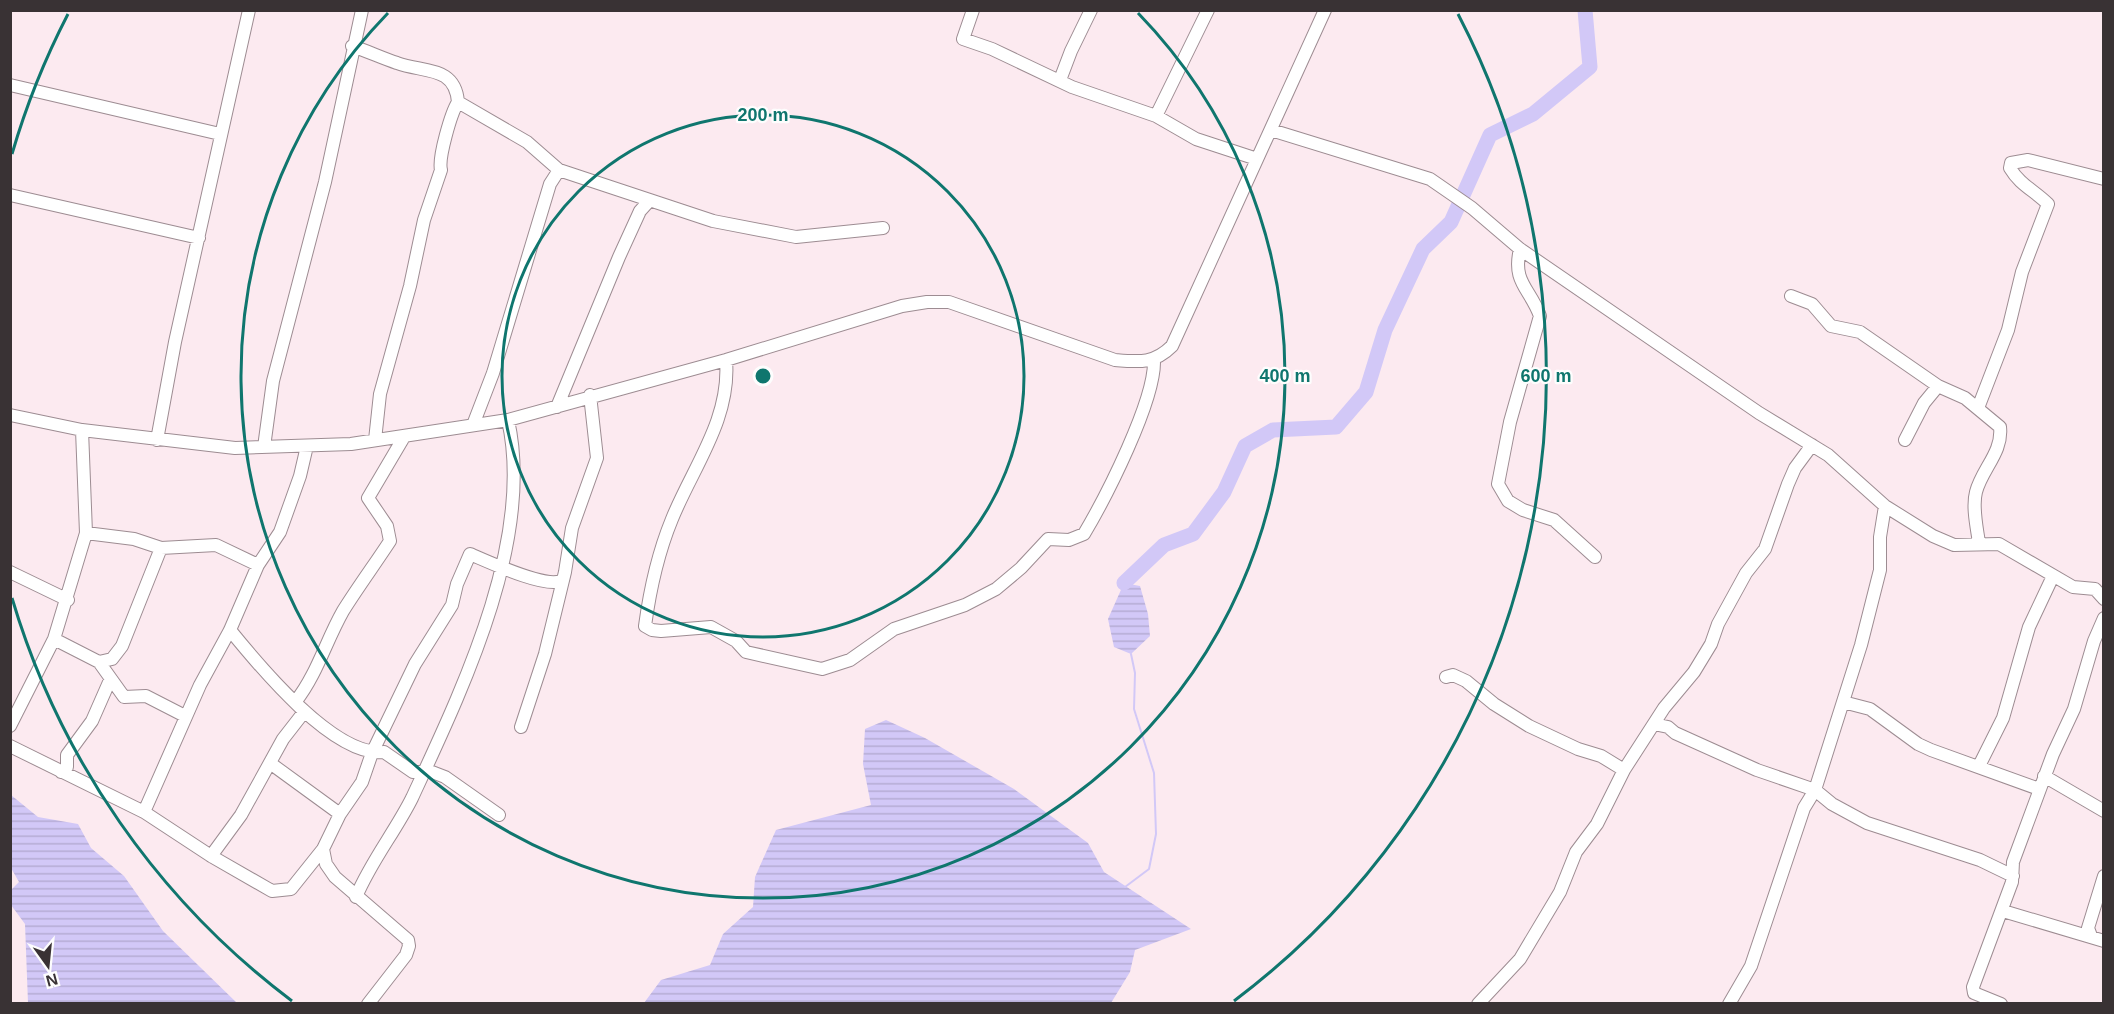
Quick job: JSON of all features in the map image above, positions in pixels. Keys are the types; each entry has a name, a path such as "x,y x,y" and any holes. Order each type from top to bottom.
{"street":[{"path":"157,440 175,342 249,10"},
{"path":"264,447 273,381 345,96 352,46 362,10"},
{"path":"973,10 963,39 992,49 1072,87 1156,116 1196,139 1257,159"},
{"path":"1060,80 1064,66 1091,10"},
{"path":"1156,116 1208,10"},
{"path":"10,414 82,430 235,448 307,446 404,437 508,420 557,407 590,395 726,360 902,306 927,302 949,302 1115,360 1141,363 1154,361 1172,346 1325,10"},
{"path":"352,46 395,63 422,67 445,76 454,85 458,102 451,113 448,138 439,162 441,170 424,220 410,286 380,394 375,440"},
{"path":"10,85 220,134"},
{"path":"458,102 527,142 559,170 713,221 796,237 883,228"},
{"path":"1271,130 1430,179 1472,208 1520,249 1750,406 1828,455 1885,506 1933,536 1954,544 1999,544 2073,587 2095,589 2103,599"},
{"path":"1978,408 2008,330 2022,272 2048,204 2036,192 2018,182 2010,168 2011,163 2028,160 2103,179"},
{"path":"473,425 496,363 550,184 559,170"},
{"path":"10,195 199,238"},
{"path":"557,407 619,257 640,211 650,200"},
{"path":"1520,249 1516,267 1540,316 1510,422 1498,484 1508,501 1523,510 1554,520 1595,557"},
{"path":"1791,296 1812,304 1830,326 1860,332 1938,386 1978,408 2000,427 2001,437 1975,495 1979,543"},
{"path":"726,360 728,381 722,404 702,459 672,518 657,561 645,626 661,631 711,627 736,641 746,652 822,669 850,660 894,629 965,604 996,589 1021,568 1048,539 1069,540 1084,534 1143,412 1154,375 1154,361"},
{"path":"1905,440 1924,403 1938,386"},
{"path":"521,727 545,654 561,581 566,572 572,528 597,458 590,395"},
{"path":"356,897 367,869 411,799 450,714 495,599 503,568 515,461 508,420"},
{"path":"10,726 54,639 68,600 86,533 82,430"},
{"path":"296,701 310,682 318,659 344,611 390,541 387,526 368,498 404,437"},
{"path":"144,812 185,717 230,630 258,565 280,532 300,476 307,446"},
{"path":"1478,1004 1520,959 1560,892 1576,852 1597,824 1624,770 1654,724 1694,672 1711,644 1718,624 1746,573 1765,549 1788,484 1812,446"},
{"path":"1729,1004 1751,966 1804,808 1815,790 1861,645 1880,570 1880,537 1885,506"},
{"path":"86,533 134,539 161,548 216,545 258,565"},
{"path":"99,662 112,659 122,646 161,548"},
{"path":"10,746 144,812 211,856 272,891 291,889 323,849 340,814 362,782 372,753 415,664 452,605 457,584 470,554 537,580 554,584 561,581"},
{"path":"10,572 68,600"},
{"path":"1979,766 2003,718 2029,627 2053,576"},
{"path":"2095,589 2103,579"},
{"path":"2001,1004 1974,993 1973,987 1991,934 2003,911 2013,876 2013,862 2044,776 2074,709 2103,618"},
{"path":"230,630 253,659 296,701 304,712 347,743 372,753 384,752 413,772 432,772 445,777 499,815"},
{"path":"54,639 99,662 124,697 146,696 185,717"},
{"path":"1446,677 1453,675 1466,681 1494,704 1529,726 1578,749 1601,756 1624,770"},
{"path":"61,772 67,767 68,755 92,721 110,680"},
{"path":"1843,702 1870,709 1918,744 2039,789"},
{"path":"211,856 242,814 283,739 304,712"},
{"path":"1654,724 1668,727 1675,733 1757,770 1815,790 1832,804 1867,824 1980,860 2013,876"},
{"path":"270,763 340,814"},
{"path":"2044,776 2103,811"},
{"path":"323,849 331,871 356,897 404,935 409,946 395,971 368,1004"},
{"path":"2091,936 2088,928 2103,876"},
{"path":"2003,911 2103,941"}],"shaded area":[{"path":"1124,583 1140,586 1148,614 1150,636 1131,654 1114,647 1108,619"},
{"path":"886,720 925,738 1014,789 1088,843 1104,872 1191,929 1135,950 1130,972 1111,1003 644,1003 661,980 710,965 723,934 753,907 755,877 776,830 871,805 863,764 865,729"},
{"path":"11,795 38,817 78,824 91,848 124,876 163,931 237,1003 28,1003 25,924 11,905 11,890 19,882 11,868"}],"waterway":[{"path":"1124,583 1164,545 1193,534 1224,492 1245,446 1273,430 1336,427 1366,392 1385,330 1423,249 1451,222 1490,135 1533,114 1590,67 1585,10"},
{"path":"1125,887 1149,869 1156,834 1154,773 1134,709 1135,673 1131,654"}]}
